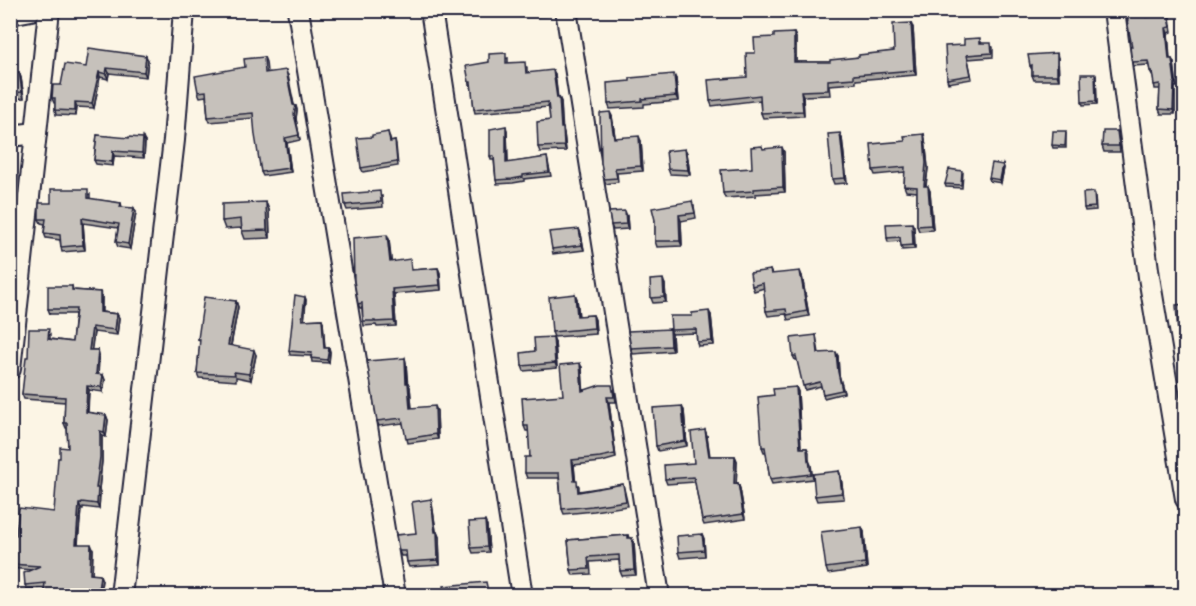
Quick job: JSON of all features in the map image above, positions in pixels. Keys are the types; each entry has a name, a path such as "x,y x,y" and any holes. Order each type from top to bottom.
{"street":[{"path":"10,14 31,10"},
{"path":"10,369 49,10"},
{"path":"121,596 174,140 184,10"},
{"path":"298,10 395,596"},
{"path":"431,10 522,596"},
{"path":"566,10 658,596"},
{"path":"1114,10 1149,277 1185,499"},
{"path":"10,136 36,133"}],"building":[{"path":"221,10 235,10 235,14 222,15"},
{"path":"1128,10 1145,10 1146,17 1168,13 1171,27 1166,28 1169,59 1172,59 1175,82 1173,110 1159,109 1160,84 1154,85 1148,61 1132,62"},
{"path":"911,23 914,70 854,75 854,78 828,80 828,90 801,91 803,111 761,113 760,95 710,101 708,80 747,77 746,53 755,53 754,38 794,33 794,62 830,62 830,60 859,57 859,55 894,51 893,24"},
{"path":"980,38 980,43 991,43 992,53 967,55 971,75 947,79 945,46 964,45 964,39"},
{"path":"89,48 146,56 144,72 107,68 106,74 99,72 92,103 75,102 75,111 55,110 55,98 52,98 53,85 61,85 65,64 86,67"},
{"path":"506,53 506,63 525,62 526,73 553,70 557,98 559,97 564,146 538,147 537,122 550,120 548,102 474,109 471,82 469,82 466,66 489,62 489,54"},
{"path":"1057,53 1057,75 1032,75 1032,65 1030,66 1028,55"},
{"path":"264,57 265,73 286,70 293,105 296,106 294,114 299,135 285,138 289,168 261,172 253,113 208,117 206,91 198,92 195,76 245,67 244,59"},
{"path":"19,72 22,92 10,93 10,74"},
{"path":"674,74 676,96 608,104 607,83 630,81 630,78"},
{"path":"1081,74 1095,74 1096,101 1082,102"},
{"path":"610,112 614,138 639,136 641,166 615,168 617,178 604,179 601,163 600,113"},
{"path":"506,126 506,163 547,157 549,172 496,180 494,156 490,156 490,129"},
{"path":"1053,131 1066,131 1065,146 1052,145"},
{"path":"1103,131 1117,131 1119,146 1102,146"},
{"path":"388,132 390,142 395,141 397,162 361,168 357,138 372,137 372,135"},
{"path":"840,133 845,178 832,179 828,134"},
{"path":"924,134 926,163 924,186 928,186 931,225 917,226 917,187 904,186 905,167 873,170 871,144 905,141 904,136"},
{"path":"97,135 143,138 142,153 113,151 112,162 94,160"},
{"path":"762,146 763,149 782,147 783,187 723,193 721,170 752,168 751,147"},
{"path":"685,149 688,170 668,169 666,151"},
{"path":"992,163 1003,165 1000,180 989,178"},
{"path":"949,169 962,171 961,185 945,184"},
{"path":"51,189 88,189 88,198 121,203 120,207 134,208 128,244 116,242 119,224 82,218 83,245 61,247 60,235 44,233 46,219 39,219 39,203 51,203"},
{"path":"380,191 381,202 345,205 344,194"},
{"path":"1094,192 1095,207 1084,208 1083,193"},
{"path":"692,201 695,213 679,215 680,241 655,241 655,220 652,208"},
{"path":"266,202 267,230 242,231 241,219 222,221 222,204"},
{"path":"625,211 626,224 611,225 609,212"},
{"path":"912,223 913,245 901,246 900,237 887,238 886,224"},
{"path":"579,229 582,245 552,249 549,232"},
{"path":"387,235 390,262 410,259 411,270 438,268 440,285 392,289 394,321 363,321 362,303 358,304 354,281 353,238"},
{"path":"770,270 771,274 800,271 807,311 787,315 786,309 766,311 763,283 752,286 750,273"},
{"path":"663,279 664,297 651,298 650,280"},
{"path":"48,286 72,286 72,290 100,292 100,312 117,314 115,330 92,327 89,350 98,350 96,374 103,375 101,387 87,386 86,412 106,415 104,432 100,431 97,504 82,502 79,504 76,544 91,544 90,574 100,575 98,591 84,590 83,596 44,590 45,583 25,585 24,573 40,566 10,564 10,534 16,535 19,508 54,512 60,447 68,448 67,423 64,423 65,397 22,394 26,357 28,357 29,329 49,329 48,339 72,342 76,309 48,309"},
{"path":"575,294 577,316 593,315 594,328 552,332 549,297"},
{"path":"295,295 305,297 302,320 322,319 324,348 329,348 327,360 311,358 312,353 289,351"},
{"path":"204,297 236,301 228,345 254,350 249,374 197,373 200,339 198,339"},
{"path":"1185,304 1185,388 1176,305"},
{"path":"709,311 712,341 697,342 696,329 671,330 670,316 692,316 692,313"},
{"path":"670,329 671,346 631,348 628,331"},
{"path":"816,335 818,353 836,352 842,390 823,394 820,382 803,386 796,356 793,356 791,338"},
{"path":"553,337 555,363 522,366 521,353 535,351 534,338"},
{"path":"405,358 410,408 435,406 436,434 406,439 402,418 377,421 367,361"},
{"path":"580,363 582,391 600,385 612,385 614,397 607,397 615,454 572,460 574,481 577,481 578,492 623,484 626,501 562,509 559,473 525,473 525,457 530,457 528,426 524,426 522,398 563,395 560,365"},
{"path":"796,387 800,448 807,448 811,474 770,479 765,447 762,447 758,397 774,395 773,389"},
{"path":"682,406 685,441 656,446 653,408"},
{"path":"705,430 709,456 735,456 734,484 738,483 743,514 702,520 694,477 665,479 664,465 694,463 691,432"},
{"path":"839,471 842,493 815,496 813,474"},
{"path":"431,499 435,532 437,532 438,560 407,562 406,551 399,551 396,535 416,533 412,502"},
{"path":"485,521 487,547 471,548 469,522"},
{"path":"862,527 865,563 826,568 821,532"},
{"path":"702,534 704,550 678,552 677,536"},
{"path":"628,535 628,538 632,538 634,570 620,571 619,555 588,557 589,569 571,570 568,540"},
{"path":"486,582 489,596 445,596 444,586"}]}
